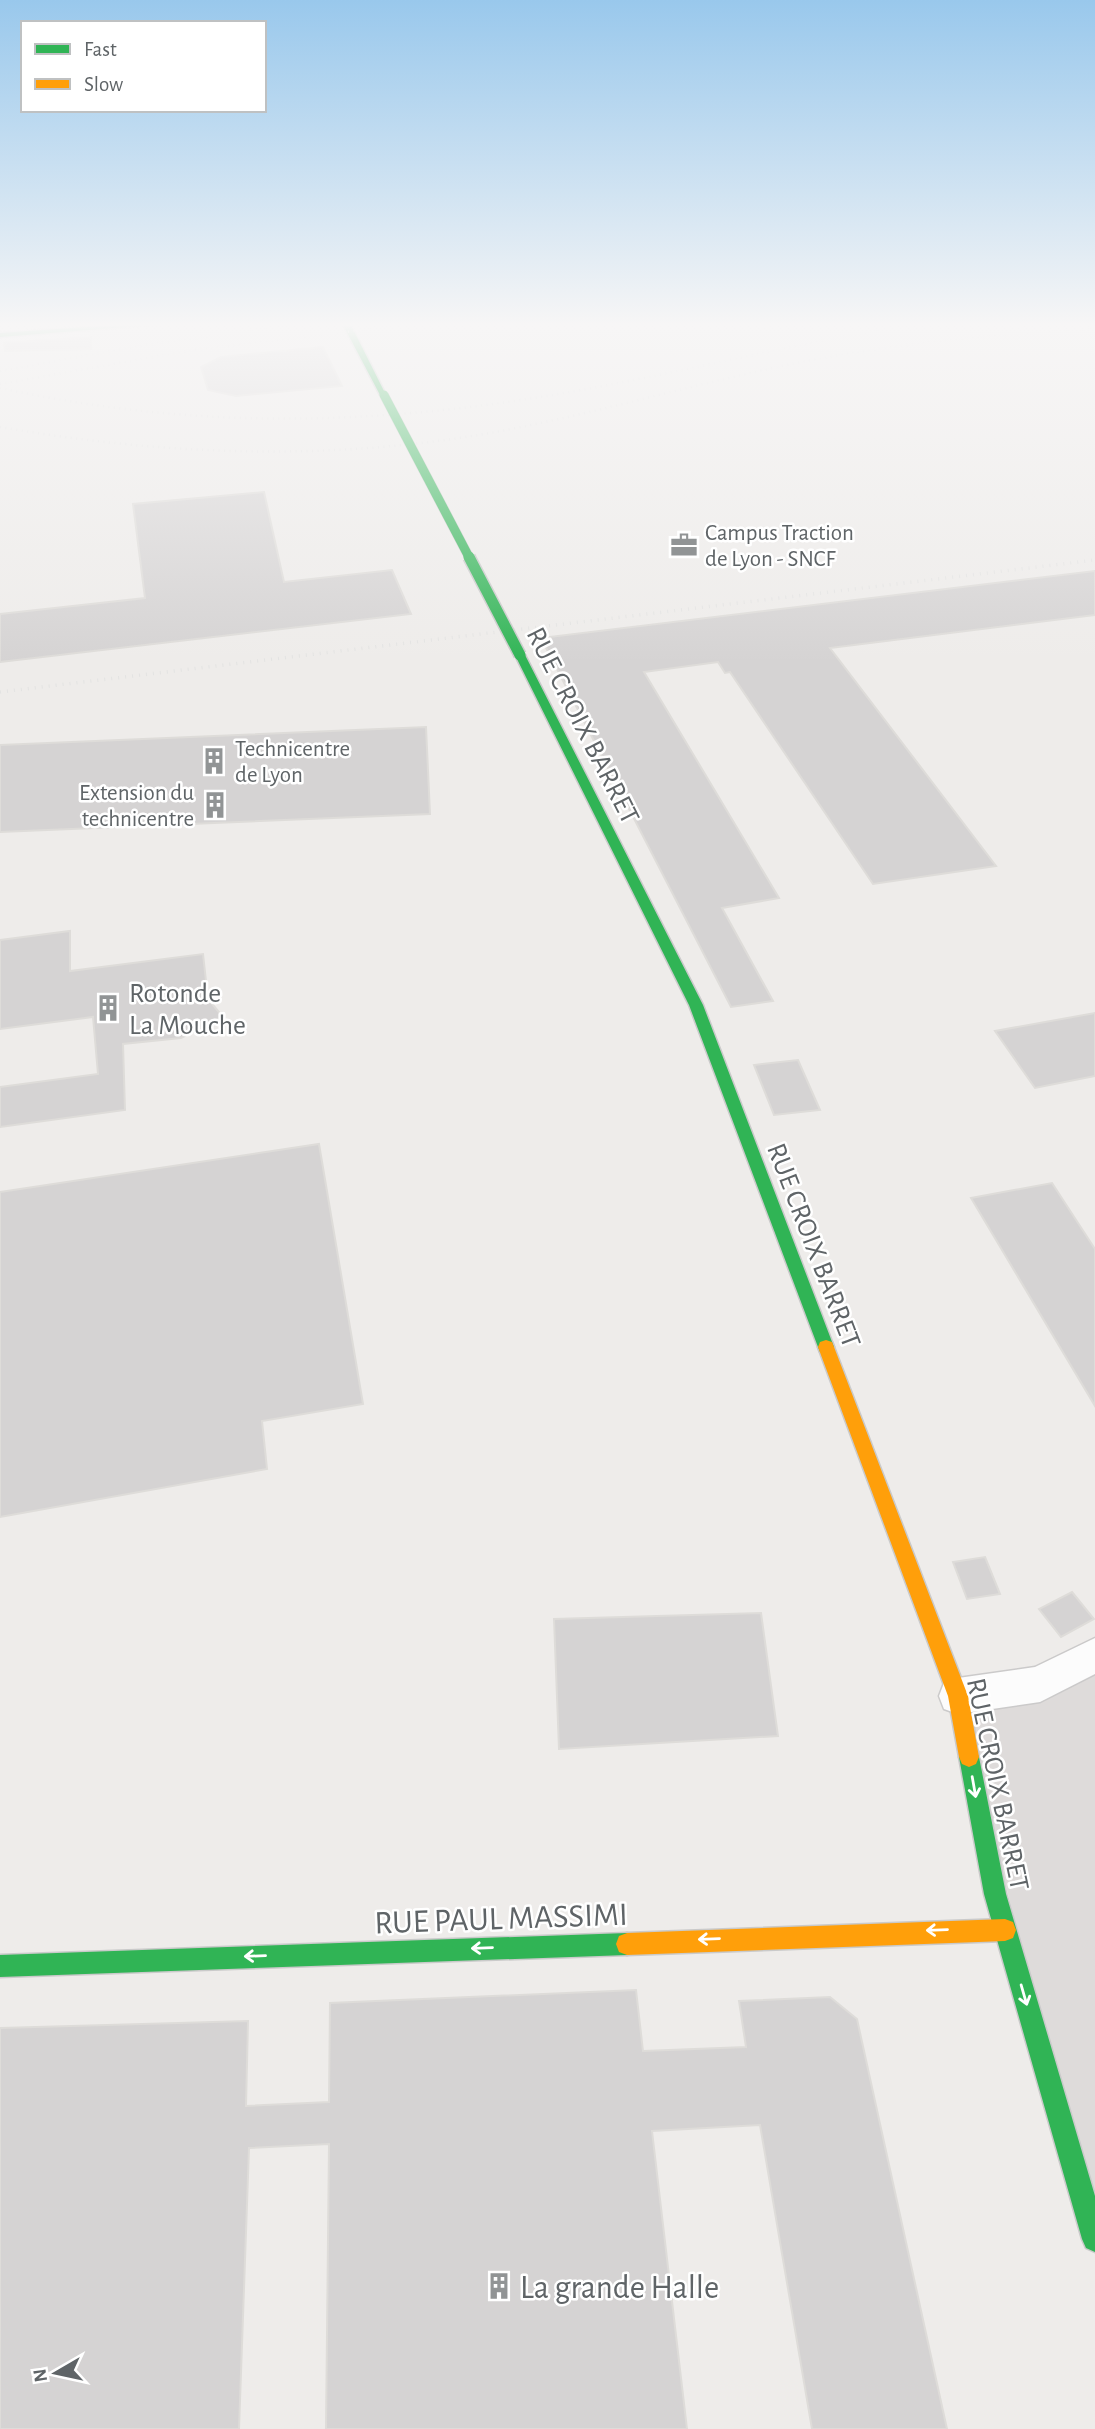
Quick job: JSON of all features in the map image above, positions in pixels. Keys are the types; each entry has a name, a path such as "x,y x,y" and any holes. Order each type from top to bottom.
{"street":[{"name":"RUE CROIX BARRET","path":"406,436 520,655 696,1005 958,1696 992,1882 1095,2239"},
{"path":"958,1696 1040,1684 1095,1654"},
{"name":"RUE PAUL MASSIMI","path":"0,1966 1005,1930"}],"shaded area":[{"path":"1095,1655 1095,2239 958,1696"}],"building":[{"path":"264,492 284,582 392,570 411,614 0,662 0,614 145,598 133,504"},
{"path":"1095,571 1095,615 830,648 996,866 873,884 730,672 725,673 718,662 644,672 779,898 722,908 773,1001 731,1007 541,638"},
{"path":"426,727 430,814 0,832 0,745"},
{"name":"Rotonde La Mouche","path":"70,931 70,971 203,954 208,999 223,1017 181,1038 123,1044 125,1110 0,1127 0,1087 98,1074 93,1017 0,1029 0,940"},
{"path":"1095,1013 1095,1076 1035,1088 995,1031"},
{"path":"798,1060 820,1110 774,1115 754,1065"},
{"path":"319,1144 363,1404 262,1421 267,1469 0,1517 0,1192"},
{"path":"1052,1183 1095,1249 1095,1406 971,1198"},
{"path":"985,1557 1000,1594 967,1599 953,1562"},
{"path":"1072,1592 1094,1619 1061,1637 1039,1609"},
{"path":"761,1613 778,1736 559,1749 554,1619"},
{"path":"636,1990 643,2051 746,2047 739,2001 830,1997 857,2019 947,2429 812,2429 760,2125 652,2131 687,2429 326,2429 329,2144 249,2148 239,2429 0,2429 0,2028 248,2021 246,2106 329,2102 330,2003"}],"railway":[{"path":"57,436 164,447 273,452 383,447 469,436"},
{"path":"0,692 1095,560"}],"traffic: fast":[{"path":"406,436 520,655"},
{"path":"520,655 696,1005 826,1347"},
{"path":"969,1757 995,1894 1095,2239"},
{"path":"0,1966 627,1944"}],"traffic: slow":[{"path":"826,1347 958,1696 969,1757"},
{"path":"627,1944 1005,1930"}],"place":[{"name":"Campus Traction de Lyon - SNCF","path":"684,545"},
{"name":"Technicentre de Lyon","path":"214,761"},
{"name":"Extension du technicentre","path":"215,805"},
{"name":"Rotonde La Mouche","path":"108,1008"},
{"name":"La grande Halle","path":"499,2286"}]}
